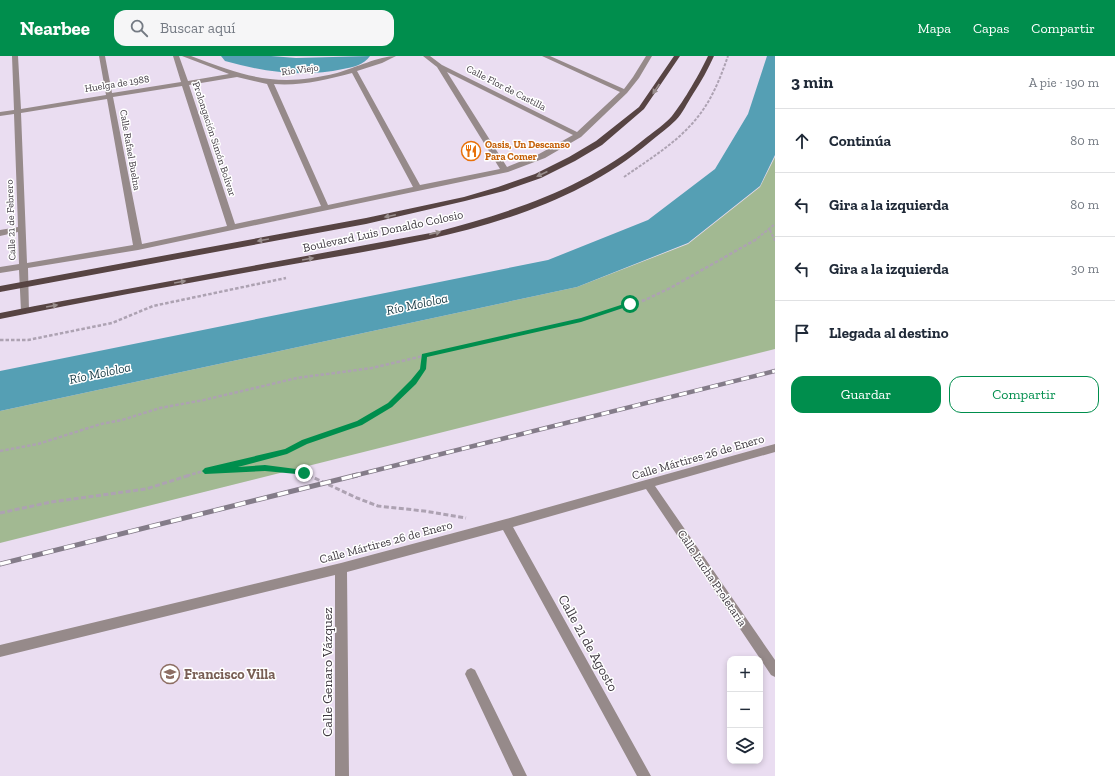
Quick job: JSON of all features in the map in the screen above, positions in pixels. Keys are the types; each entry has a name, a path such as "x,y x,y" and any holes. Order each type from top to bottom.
{"main road":[{"name":"Boulevard Luis Donaldo Colosio","path":"0,289 366,221 501,190 538,176 572,159 599,143 642,108 677,56"},
{"name":"Boulevard Luis Donaldo Colosio","path":"0,316 396,242 482,223 520,210 560,195 595,178 628,157 673,118 707,67 711,56"}],"street":[{"name":"Calle 21 de Febrero","path":"15,56 25,311"},
{"name":"Calle Rafael Buelna","path":"102,56 138,247"},
{"name":"Prolongación Simón Bolívar","path":"176,56 232,228"},
{"name":"Rio Viejo","path":"185,56 237,75 270,82 302,82 354,71 394,56"},
{"name":"Calle Flor de Castilla","path":"426,56 440,66 578,135"},
{"path":"545,56 625,92"},
{"path":"0,270 138,247 505,170 542,156 578,135 625,92 636,78 648,56"},
{"path":"440,66 505,170"},
{"path":"354,71 418,189"},
{"name":"Huelga de 1988","path":"0,114 237,75"},
{"path":"270,82 326,208"},
{"path":"0,233 21,229"},
{"name":"Calle Mártires 26 de Enero","path":"0,651 341,568 506,524 775,448"},
{"name":"Calle Lucha Proletaria","path":"648,484 775,671"},
{"name":"Calle 21 de Agosto","path":"506,524 644,776"},
{"name":"Calle Genaro Vázquez","path":"341,568 342,776"},
{"path":"471,674 520,776"}],"path":[{"path":"0,451 38,444 140,413 204,400 279,382 372,368 601,314 659,294 750,244 770,230 775,224"},
{"path":"770,230 775,241"},
{"path":"0,513 51,502 146,489 205,471 267,458 287,452 304,442 359,423 390,405 414,382 423,369 425,356"},
{"path":"205,471 265,468 304,473 357,498 378,506 424,511 472,519"}],"green space":[{"path":"775,157 775,349 0,543 0,411 577,287 688,244 760,187"}],"water":[{"name":"Río Mololoa","path":"767,56 775,56 775,155 760,186 688,243 577,287 0,411 0,371 548,260 648,220 715,169 748,114"}],"waterway":[{"path":"234,56 263,63 296,66 329,65 357,56"}],"railway":[{"path":"353,476 775,371"},
{"path":"0,564 357,475"}],"place":[{"name":"Oasis, Un Descanso Para Comer","path":"471,151"},
{"name":"Francisco Villa","path":"170,674"}],"route":[{"path":"304,473 265,468 205,471 267,458 287,452 304,442 359,423 390,405 414,382 423,369 425,356 581,320 630,304"}]}
